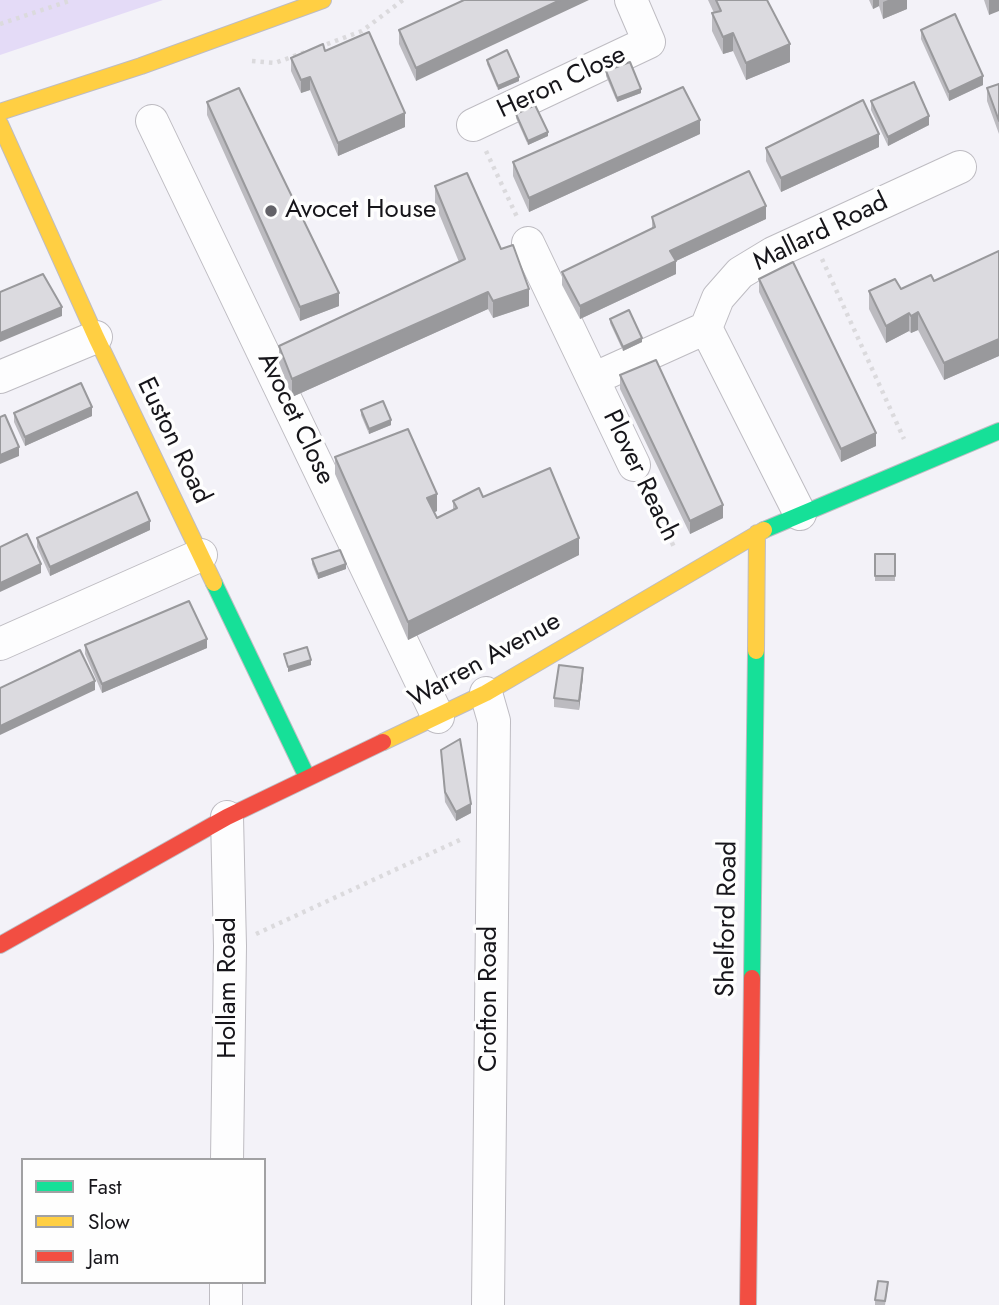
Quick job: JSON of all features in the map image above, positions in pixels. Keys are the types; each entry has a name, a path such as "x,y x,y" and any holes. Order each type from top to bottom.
{"street":[{"path":"0,112 141,66 323,0"},
{"name":"Heron Close","path":"473,125 649,42 631,0"},
{"name":"Avocet Close","path":"152,121 438,717"},
{"name":"Euston Road","path":"0,124 96,337 307,777"},
{"name":"Mallard Road","path":"706,328 718,299 740,273 811,234 960,167"},
{"name":"Plover Reach","path":"528,243 634,465"},
{"path":"706,328 800,514"},
{"name":"Plover Reach","path":"593,379 706,328"},
{"path":"0,377 96,337"},
{"name":"Warren Avenue","path":"0,944 227,817 486,693 757,533 999,431"},
{"name":"Shelford Road","path":"748,1305 757,533"},
{"path":"0,644 201,555"},
{"name":"Crofton Road","path":"486,693 494,721 488,1305"},
{"name":"Hollam Road","path":"227,817 230,946 228,1158"},
{"path":"226,1284 226,1305"}],"path":[{"path":"0,24 72,0"},
{"path":"248,61 275,63 362,31 403,0"},
{"path":"473,125 528,243"},
{"path":"811,234 916,465"},
{"name":"Plover Reach","path":"634,465 686,573"},
{"path":"230,946 492,825"}],"shaded area":[{"path":"0,0 163,0 0,55"}],"building":[{"path":"464,0 560,0 416,68 399,30"},
{"path":"716,0 767,0 790,44 746,63 733,33 723,37 712,13 721,11"},
{"path":"955,14 983,76 949,92 921,30"},
{"path":"369,32 405,113 338,143 310,77 301,80 291,58 323,44 325,51"},
{"path":"507,50 519,77 498,86 487,60"},
{"path":"630,62 641,89 617,98 606,71"},
{"path":"914,82 929,116 888,137 871,101"},
{"path":"999,84 999,121 987,88"},
{"path":"683,87 700,120 529,198 513,162"},
{"name":"Avocet House","path":"239,88 339,293 300,307 207,102"},
{"path":"863,100 879,134 781,178 766,148"},
{"path":"535,105 548,132 528,141 516,114"},
{"path":"749,171 766,206 670,251 676,261 580,306 562,272 655,227 652,217"},
{"path":"467,173 501,249 513,245 529,289 493,301 488,292 292,379 279,346 465,259 435,186"},
{"path":"999,251 999,339 944,363 918,312 911,316 909,313 886,326 869,291 895,279 901,289 931,275 934,281"},
{"path":"793,262 876,433 841,449 759,279"},
{"path":"43,274 62,307 0,333 0,292"},
{"path":"629,310 642,338 623,347 610,319"},
{"path":"656,360 723,505 690,521 620,375"},
{"path":"81,383 92,407 25,437 14,413"},
{"path":"383,401 391,420 369,429 361,410"},
{"path":"5,415 19,447 0,455 0,417"},
{"path":"408,429 437,494 427,498 437,518 457,508 453,501 479,488 483,497 550,468 579,538 408,622 335,457"},
{"path":"137,492 150,521 50,567 37,538"},
{"path":"27,534 41,564 0,583 0,547"},
{"path":"340,550 346,564 318,574 312,559"},
{"path":"875,554 895,554 895,576 875,576"},
{"path":"189,601 207,639 102,684 85,645"},
{"path":"307,647 311,660 288,667 284,654"},
{"path":"80,650 95,681 0,726 0,688"},
{"path":"559,665 583,668 579,701 554,698"},
{"path":"460,739 471,804 456,812 445,792 441,750"},
{"path":"878,1281 888,1282 885,1301 875,1300"}],"traffic: fast":[{"path":"764,530 999,431"},
{"path":"214,583 307,777"},
{"path":"752,978 756,651"}],"traffic: slow":[{"path":"0,112 141,66 323,0"},
{"path":"0,124 96,337 214,583"},
{"path":"383,742 486,693 764,530"},
{"path":"756,651 757,533"}],"traffic: jam":[{"path":"0,945 227,817 383,742"},
{"path":"748,1305 752,978"}],"place":[{"name":"Avocet House","path":"271,211"}]}
